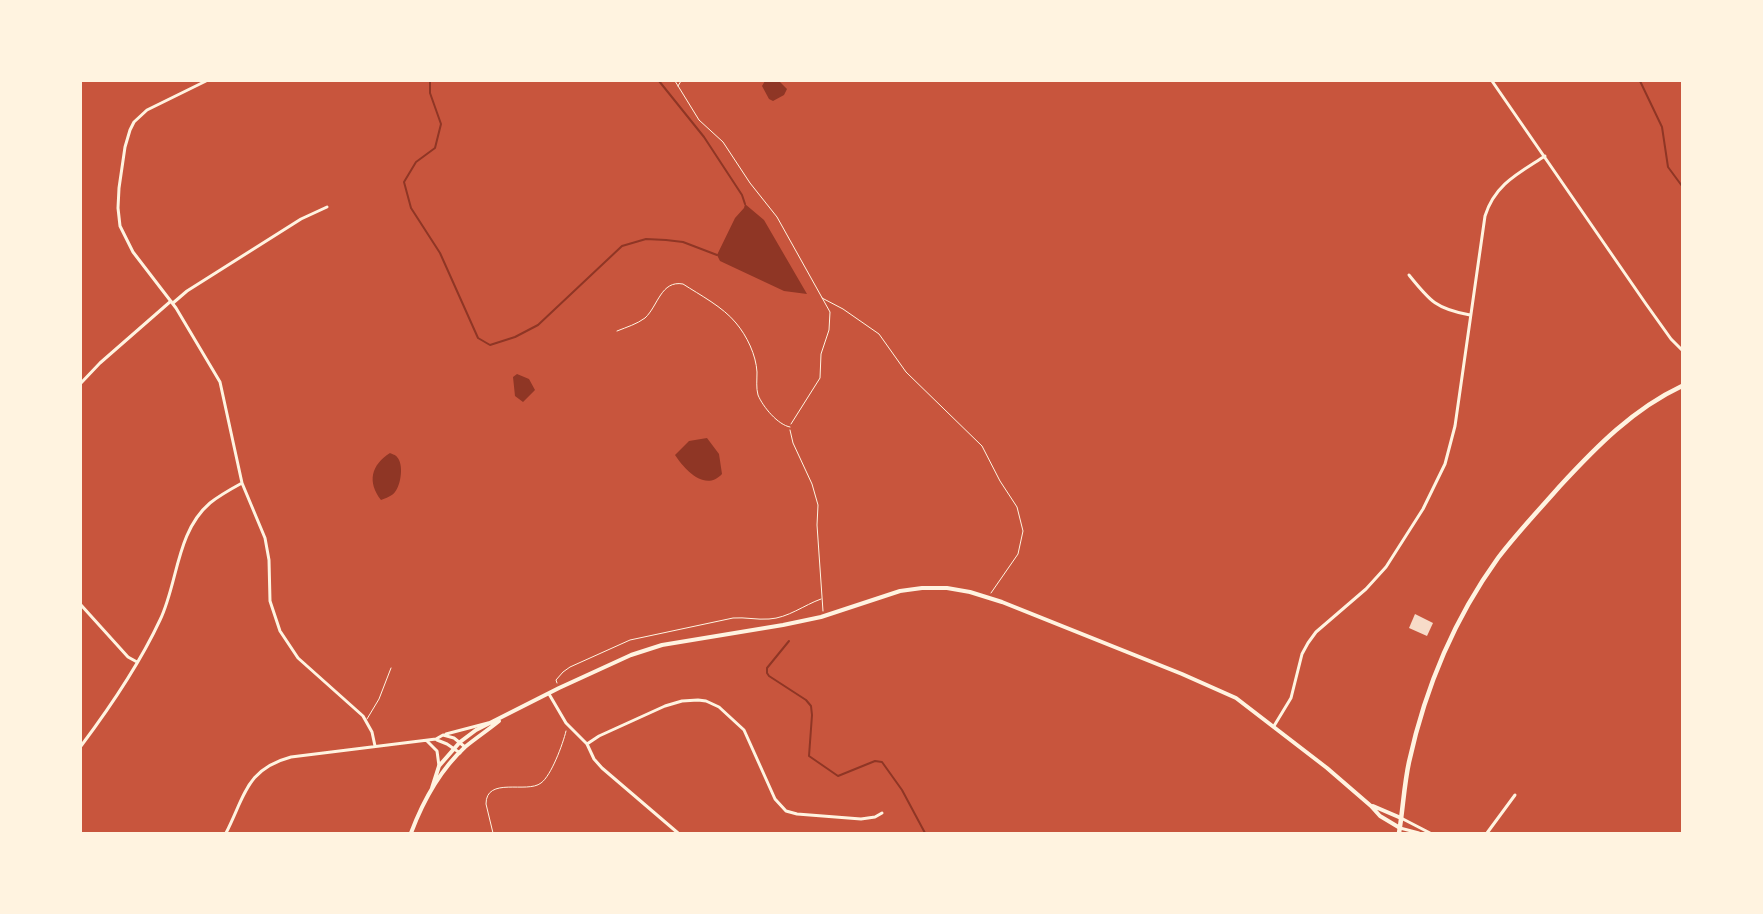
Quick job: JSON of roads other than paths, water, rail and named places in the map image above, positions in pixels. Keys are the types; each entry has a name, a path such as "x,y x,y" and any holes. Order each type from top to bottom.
{"main road":[{"path":"1399,830 1409,762 1426,698 1454,631 1487,574 1514,538 1604,439 1637,412 1682,386"}],"street":[{"path":"206,81 152,107 140,115 130,130 124,155 118,198 120,226 133,252 172,302 214,368 220,382 242,484 265,538 269,560 270,600 280,631 298,658 366,720 374,736 375,746"},
{"path":"1498,81 1494,83 1671,339 1682,350"},
{"path":"1274,726 1291,698 1300,661 1308,642 1316,632 1366,589 1386,567 1414,524 1438,479 1450,450 1455,426 1485,216 1492,198 1503,185 1545,156"},
{"path":"81,383 100,363 172,302 301,219 327,207"},
{"path":"1409,275 1420,289 1437,305 1451,312 1470,315"},
{"path":"81,746 118,696 154,632 166,607 184,544 194,522 209,504 242,484"},
{"path":"226,833 245,790 257,774 264,768 291,757 436,739 443,735 501,718 606,665 648,648 783,625 824,616 900,591 922,588 947,588 988,598 1077,632 1236,698 1274,726 1371,806 1384,820 1399,830 1419,833"},
{"path":"81,605 122,651 137,662"},
{"path":"548,694 570,727 586,744 594,759 602,768 678,833"},
{"path":"586,744 599,736 665,706 706,700 719,707 744,730 775,798 786,811 797,814 861,819 875,817 882,813"},
{"path":"411,833 442,771 462,750 501,718"},
{"path":"432,788 439,766 454,748 488,723"},
{"path":"443,735 460,742 462,750"},
{"path":"436,739 462,750"},
{"path":"427,740 436,751 439,766"},
{"path":"1487,833 1514,795"},
{"path":"1371,806 1401,818 1430,833"}],"lane":[{"path":"617,331 643,320 653,309 657,299 672,284 683,284 736,322 754,358 757,390 761,400 783,425 790,427"},
{"path":"366,720 374,710 391,668"}],"waterway":[{"path":"430,81 430,93 441,124 435,148 416,162 404,182 411,208 440,253 478,338 490,345 515,337 538,325 622,246 646,239 666,240 683,242 717,255"},
{"path":"659,81 704,137 742,195 745,204"},
{"path":"1640,81 1662,127 1668,167 1682,186"},
{"path":"789,641 767,668 767,673 806,700 811,706 809,756 838,776 875,761 882,762 902,790 925,833"}]}
